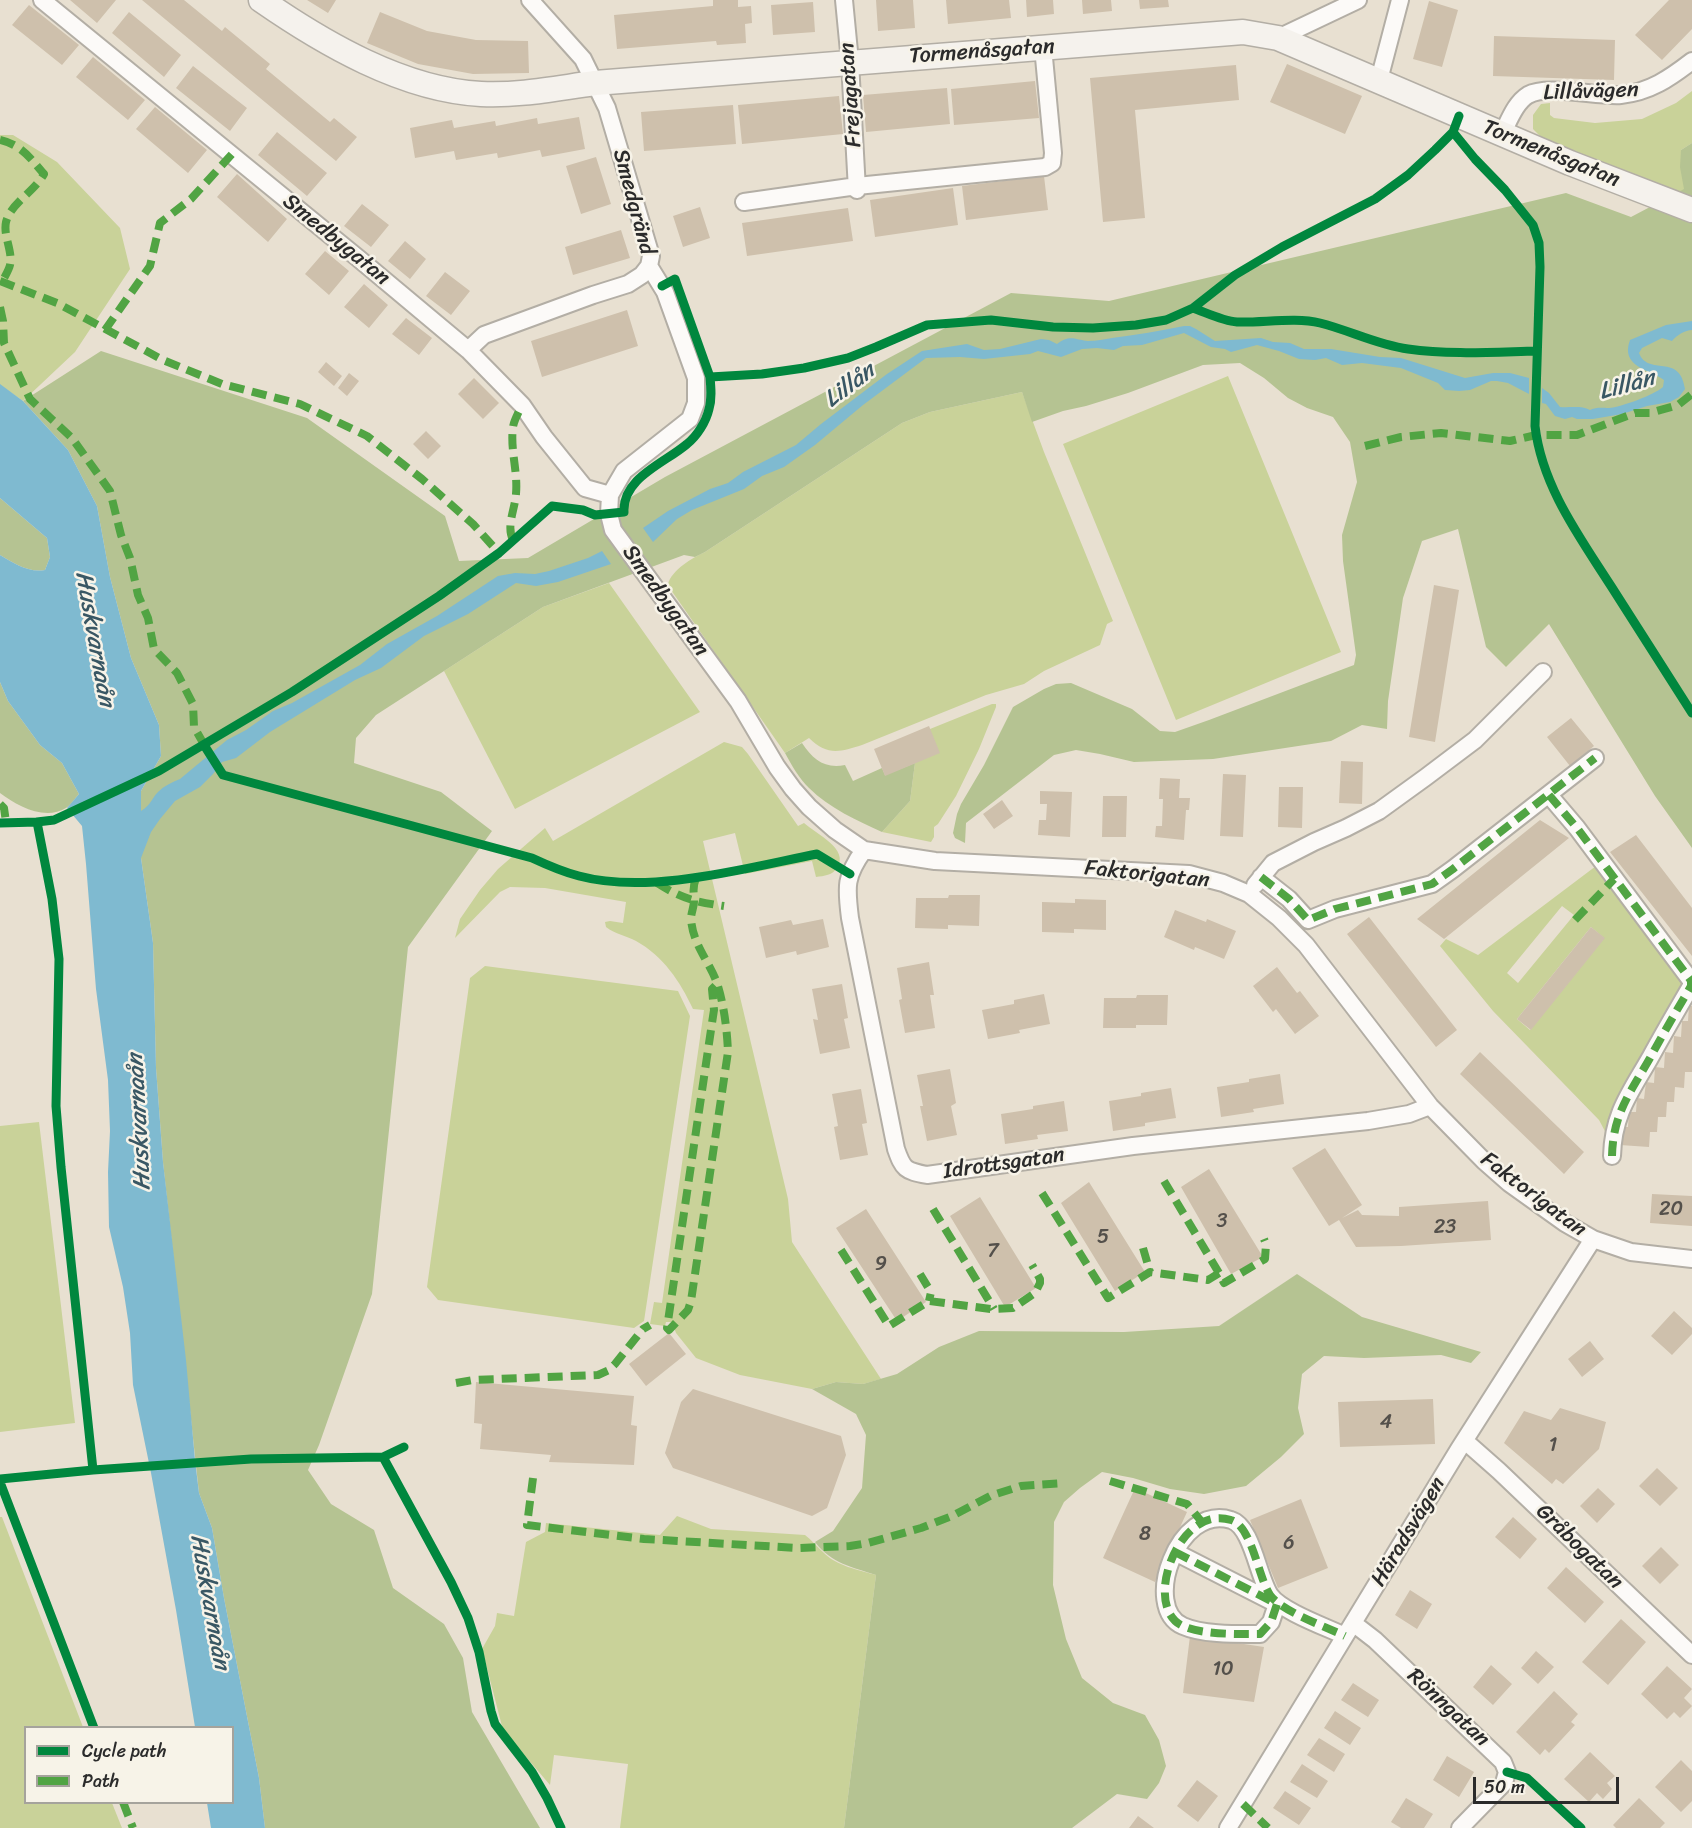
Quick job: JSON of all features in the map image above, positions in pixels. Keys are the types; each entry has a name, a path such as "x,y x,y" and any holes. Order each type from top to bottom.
{"street":[{"name":"Smedbygatan","path":"42,0 468,350 522,405 544,437 585,488 610,495 609,514 613,530 738,701"},
{"name":"Tormenåsgatan","path":"261,0 296,25 349,55 441,89 481,94 850,62 1243,32 1278,38 1379,80 1459,117 1692,210"},
{"name":"Smedgränd","path":"468,350 484,335 628,284 642,275 649,266 651,256 607,108 583,59 530,0"},
{"name":"Frejagatan","path":"844,0 857,188"},
{"path":"1278,38 1358,0"},
{"path":"1379,80 1400,0"},
{"path":"744,202 1045,167 1052,163 1053,153 1043,47"},
{"name":"Lillåvägen","path":"1502,134 1517,106 1529,95 1547,91 1620,95 1647,90 1669,78 1692,61"},
{"path":"610,495 624,471 690,419 696,403 696,378 664,292 649,266"},
{"path":"1249,894 1273,863 1378,811 1475,741 1543,672"},
{"name":"Faktorigatan","path":"738,701 777,767 793,789 835,830 864,850 935,861 1189,874 1223,883 1249,894 1279,918 1306,945 1431,1106 1484,1161 1509,1183 1565,1223 1593,1239 1631,1252 1692,1259"},
{"path":"1261,877 1289,899 1308,920 1335,909 1432,884 1595,758"},
{"path":"1549,795 1577,828 1691,982 1691,986 1627,1096 1612,1137 1612,1156"},
{"name":"Idrottsgatan","path":"864,850 848,879 850,918 896,1149 902,1165 912,1173 927,1175 1133,1146 1368,1121 1409,1114 1431,1106"},
{"name":"Häradsvägen","path":"1228,1828 1465,1441 1593,1239"},
{"name":"Gråbogatan","path":"1465,1441 1692,1655"},
{"path":"1217,1518 1238,1522 1269,1593 1277,1604 1271,1622 1260,1634 1215,1633 1184,1627 1171,1618 1166,1603 1165,1577 1175,1552 1187,1532 1201,1521 1217,1518"},
{"name":"Rönngatan","path":"1175,1552 1277,1604 1349,1629 1383,1647 1503,1762 1507,1772 1504,1783 1460,1828"}],"green space":[{"path":"1692,91 1692,143 1681,150 1690,199 1545,141 1533,129 1533,115 1541,104 1550,103 1550,115 1554,118 1595,123 1642,119 1676,103"},
{"path":"0,135 13,135 57,162 120,228 130,269 75,352 23,401 0,385"},
{"path":"1692,143 1692,848 1655,796 1549,624 1506,667 1486,647 1458,529 1422,541 1403,598 1388,701 1387,729 1362,725 1331,741 1213,759 1134,762 1076,750 1054,755 966,823 965,843 955,838 953,833 961,804 984,765 1013,707 1044,689 1056,684 1071,683 1132,709 1160,731 1175,732 1354,665 1356,655 1343,561 1342,535 1357,482 1350,442 1333,417 1307,408 1288,398 1264,378 1240,363 1203,365 1128,393 1032,422 1022,392 930,412 902,423 705,552 695,557 684,555 543,607 376,715 356,738 354,763 441,792 492,831 408,947 372,1294 308,1470 331,1504 374,1530 393,1588 444,1624 463,1658 472,1712 540,1828 265,1828 259,1778 212,1528 199,1493 163,1162 156,1068 153,943 141,858 141,791 161,756 159,725 131,658 110,577 97,506 68,450 23,401 101,351 307,418 445,516 459,561 528,558 665,477 1011,293 1109,301 1566,193 1631,217 1684,189 1680,167 1681,150"},
{"path":"1228,376 1341,652 1176,720 1063,444"},
{"path":"1022,392 1113,621 1107,624 1100,645 1044,671 1024,684 986,695 862,745 834,751 822,748 809,738 785,753 671,590 668,584 670,579 689,561 902,423 930,412"},
{"path":"0,498 47,538 50,557 45,570 27,569 0,555"},
{"path":"609,583 700,712 515,809 444,671 543,607"},
{"path":"0,682 8,701 40,745 62,763 79,794 66,808 58,812 32,810 0,793"},
{"path":"996,704 996,707 979,749 956,796 934,827 934,837 931,842 882,832 910,801 915,763 930,729"},
{"path":"724,742 742,747 798,826 804,823 830,842 839,854 840,861 837,868 825,876 816,877 812,861 745,874 735,833 703,841 788,1199 792,1242 881,1379 863,1384 836,1382 812,1389 740,1375 696,1358 676,1333 672,1322 666,1322 665,1326 650,1324 654,1302 662,1303 704,1010 693,1009 676,979 646,947 606,927 605,922 623,923 626,902 545,888 510,887 500,892 455,938 460,919 480,890 498,869 545,828 553,841"},
{"path":"802,743 820,762 831,766 845,765 853,781 882,768 885,775 915,763 910,801 882,832 844,813 817,795 805,784 793,767 785,753"},
{"path":"1596,866 1680,977 1682,990 1607,1135 1599,1120 1493,1011 1440,946 1446,939 1478,955","holes":["1562,906 1574,915 1518,983 1507,973","1591,927 1604,938 1530,1030 1517,1019"]},
{"path":"485,966 678,991 690,1016 644,1321 634,1328 438,1300 427,1287 470,978"},
{"path":"39,1122 75,1423 0,1432 0,1126"},
{"path":"1297,1274 1362,1317 1481,1352 1471,1363 1441,1355 1364,1358 1324,1356 1302,1374 1298,1408 1304,1434 1246,1486 1204,1494 1170,1489 1102,1472 1064,1502 1054,1522 1053,1585 1066,1639 1082,1678 1113,1703 1145,1715 1159,1740 1166,1766 1159,1783 1147,1799 1117,1794 1072,1828 844,1828 876,1575 835,1560 815,1542 833,1531 862,1488 866,1435 856,1414 812,1389 836,1382 863,1384 897,1374 939,1347 979,1331 1124,1332 1219,1326"},
{"path":"677,1516 711,1529 805,1535 834,1561 876,1575 844,1828 620,1828 628,1764 554,1755 550,1785 503,1730 482,1649 495,1626 497,1613 514,1616 526,1542 545,1532 546,1523 660,1535"},
{"path":"0,1517 2,1517 83,1726 24,1726 24,1804 112,1804 122,1828 0,1828"}],"water":[{"path":"1692,321 1692,330 1681,333 1672,341 1662,338 1642,348 1639,353 1649,364 1671,368 1677,371 1682,378 1685,389 1679,397 1670,402 1593,419 1572,417 1565,419 1555,416 1546,404 1542,403 1542,388 1560,407 1579,407 1590,410 1621,405 1652,394 1663,387 1664,380 1632,362 1628,349 1630,340 1666,325"},
{"path":"1190,326 1215,341 1261,338 1273,342 1290,343 1304,349 1331,349 1401,358 1465,378 1493,373 1510,373 1529,378 1529,394 1508,383 1497,381 1491,381 1470,390 1445,390 1438,383 1401,368 1362,363 1342,365 1326,358 1299,359 1257,345 1231,352 1211,347 1184,333 1114,350 1082,349 1061,357 1038,351 984,359 926,358 784,467 762,476 744,489 692,510 677,519 653,542 643,528 668,511 710,489 728,483 743,472 796,445 887,374 922,351 967,344 984,350 1000,349 1041,339 1057,344 1069,338 1094,341"},
{"name":"Huskvarnaån","path":"0,384 23,401 68,450 97,506 110,577 131,658 159,725 161,756 141,791 141,811 160,790 180,779 227,740 273,711 292,703 360,665 387,644 437,616 498,576 549,571 602,551 611,564 558,582 536,586 516,583 468,614 424,636 381,668 355,680 270,732 236,758 222,762 200,787 175,801 151,832 141,858 153,943 156,1068 163,1162 199,1493 212,1528 259,1778 265,1828 211,1828 207,1804 234,1804 234,1726 195,1726 176,1610 133,1385 130,1333 123,1287 109,1227 108,1080 96,989 82,826 67,808 79,794 62,763 40,745 8,701 0,682 0,555 21,567 45,570 50,557 47,538 0,498"}],"building":[{"path":"70,0 116,0 97,23"},
{"path":"142,0 184,0 222,31 225,27 270,64 266,69 330,122 334,118 357,137 336,161"},
{"path":"307,0 336,0 328,13"},
{"path":"713,0 738,0 738,7 751,6 752,23 745,24 746,43 717,45 716,41 617,49 614,15 713,6"},
{"path":"876,0 913,0 915,28 878,31"},
{"path":"946,0 1009,0 1011,18 948,24"},
{"path":"1026,0 1053,0 1054,14 1027,17"},
{"path":"1082,0 1111,0 1112,11 1083,14"},
{"path":"1139,0 1168,0 1169,7 1140,9"},
{"path":"1669,0 1692,0 1692,29 1662,60 1635,35"},
{"path":"1429,1 1458,10 1442,67 1413,59"},
{"path":"813,2 815,32 773,35 771,5"},
{"path":"29,5 79,45 62,65 12,25"},
{"path":"129,12 181,55 164,77 112,33"},
{"path":"380,12 427,31 476,40 528,41 529,73 473,74 418,64 367,43"},
{"path":"1494,36 1615,40 1614,80 1493,76"},
{"path":"93,57 145,100 128,120 76,77"},
{"path":"1287,64 1362,96 1345,134 1270,102"},
{"path":"1236,65 1239,100 1135,110 1145,218 1103,222 1090,78"},
{"path":"193,66 247,108 230,131 176,88"},
{"path":"1035,81 1039,118 954,125 951,89"},
{"path":"947,88 950,124 866,132 863,95"},
{"path":"839,96 843,134 742,144 738,105"},
{"path":"733,105 736,144 644,151 641,112"},
{"path":"155,107 207,150 188,173 136,129"},
{"path":"579,117 585,149 542,157 540,150 498,158 497,153 456,160 454,151 415,158 410,128 452,120 454,128 495,121 496,126 537,118 538,124"},
{"path":"277,132 327,173 307,196 258,155"},
{"path":"596,157 611,204 581,214 566,166"},
{"path":"237,174 287,219 268,242 217,197"},
{"path":"1044,176 1048,210 966,220 962,186"},
{"path":"953,188 958,225 875,237 870,200"},
{"path":"362,204 389,225 371,247 344,226"},
{"path":"700,207 710,238 683,247 673,216"},
{"path":"848,208 853,241 747,256 742,223"},
{"path":"621,230 630,258 573,275 565,247"},
{"path":"405,241 426,259 410,279 388,261"},
{"path":"325,251 349,271 329,295 305,274"},
{"path":"445,272 470,291 451,315 426,296"},
{"path":"364,284 388,305 369,328 344,307"},
{"path":"627,310 638,346 542,377 531,341"},
{"path":"406,318 432,338 419,355 392,334"},
{"path":"326,362 342,376 334,386 318,372"},
{"path":"349,373 359,381 347,396 338,388"},
{"path":"474,378 499,403 483,419 458,394"},
{"path":"426,431 441,446 428,459 413,444"},
{"path":"1434,585 1459,590 1435,742 1409,737"},
{"path":"1571,718 1594,746 1570,766 1547,737"},
{"path":"929,726 940,753 885,776 874,749"},
{"path":"1341,761 1363,762 1362,804 1339,803"},
{"path":"1223,774 1246,775 1243,837 1220,836"},
{"path":"1160,778 1180,779 1179,798 1190,798 1189,810 1186,810 1184,840 1155,837 1156,826 1162,826 1163,799 1159,799"},
{"path":"1279,787 1303,787 1302,828 1278,827"},
{"path":"1040,791 1072,792 1070,837 1038,835 1039,820 1046,820 1047,804 1040,804"},
{"path":"1103,796 1127,796 1126,837 1102,837"},
{"path":"1002,800 1013,816 994,829 983,814"},
{"path":"1540,820 1569,838 1444,939 1417,919"},
{"path":"1636,835 1692,908 1692,956 1610,852"},
{"path":"949,895 980,895 979,926 948,925 948,929 915,928 916,898 948,898"},
{"path":"1075,899 1106,900 1106,930 1074,929 1074,933 1042,932 1042,902 1075,903"},
{"path":"1175,910 1206,922 1207,919 1236,931 1224,959 1195,947 1194,950 1164,937"},
{"path":"1369,917 1457,1030 1436,1047 1347,934"},
{"path":"823,919 829,947 797,955 796,951 766,958 759,927 791,920 793,925"},
{"path":"1591,927 1605,938 1531,1030 1517,1019"},
{"path":"929,962 934,995 930,995 935,1028 905,1033 899,1000 902,999 897,968"},
{"path":"1277,967 1297,993 1300,991 1319,1016 1295,1034 1276,1009 1273,1012 1253,986"},
{"path":"842,984 848,1018 844,1019 850,1048 820,1054 813,1019 818,1020 812,989"},
{"path":"1044,994 1050,1024 988,1039 982,1010 1014,1004 1014,1000"},
{"path":"1137,995 1168,995 1167,1025 1103,1028 1104,998 1136,998"},
{"path":"1689,1005 1692,1006 1692,1072 1685,1072 1684,1088 1675,1087 1674,1102 1667,1102 1666,1117 1658,1117 1657,1132 1650,1132 1649,1147 1620,1145 1621,1127 1628,1127 1629,1112 1636,1112 1637,1098 1644,1099 1646,1082 1654,1083 1655,1067 1664,1068 1665,1052 1673,1053 1674,1036 1681,1037 1682,1021 1688,1021"},
{"path":"1480,1052 1584,1152 1564,1174 1460,1074"},
{"path":"950,1069 956,1103 951,1106 957,1135 927,1141 917,1075"},
{"path":"1280,1074 1284,1104 1221,1117 1217,1087"},
{"path":"1171,1088 1176,1118 1113,1131 1109,1101"},
{"path":"861,1089 867,1123 862,1124 868,1155 840,1160 834,1127 838,1126 832,1094"},
{"path":"1064,1101 1068,1131 1037,1135 1038,1139 1005,1144 1001,1114"},
{"path":"1325,1148 1362,1205 1342,1218 1358,1210 1362,1215 1399,1216 1399,1207 1488,1201 1491,1240 1356,1247 1339,1220 1329,1226 1292,1168"},
{"path":"1209,1169 1263,1257 1231,1274 1181,1187"},
{"path":"1089,1182 1145,1272 1115,1291 1061,1203"},
{"path":"1652,1194 1692,1196 1692,1226 1650,1223"},
{"path":"980,1197 1036,1288 1005,1307 950,1216"},
{"path":"866,1209 926,1302 897,1321 836,1228"},
{"path":"1674,1311 1692,1328 1692,1334 1672,1355 1651,1336"},
{"path":"669,1333 686,1354 646,1386 629,1364"},
{"path":"1590,1341 1604,1359 1582,1377 1568,1359"},
{"path":"476,1382 634,1396 631,1425 637,1426 634,1465 549,1462 551,1455 480,1449 482,1424 474,1423"},
{"path":"693,1389 841,1436 846,1455 827,1508 812,1516 673,1468 665,1453 681,1402"},
{"path":"1433,1399 1435,1444 1340,1447 1338,1402"},
{"path":"1560,1408 1606,1422 1599,1449 1563,1484 1556,1479 1552,1484 1504,1443 1524,1411 1551,1420"},
{"path":"1657,1468 1678,1488 1660,1506 1639,1486"},
{"path":"1135,1488 1187,1512 1155,1582 1103,1558"},
{"path":"1598,1488 1615,1504 1597,1523 1580,1506"},
{"path":"1301,1499 1328,1568 1278,1588 1250,1520"},
{"path":"1513,1517 1537,1539 1520,1559 1495,1537"},
{"path":"1661,1547 1679,1565 1660,1584 1642,1566"},
{"path":"1566,1567 1604,1602 1585,1623 1547,1588"},
{"path":"1410,1590 1432,1604 1417,1629 1395,1615"},
{"path":"1621,1619 1646,1642 1608,1685 1582,1662"},
{"path":"1190,1636 1264,1647 1254,1702 1183,1693"},
{"path":"1536,1651 1554,1667 1538,1684 1521,1668"},
{"path":"1491,1665 1512,1684 1493,1705 1473,1687"},
{"path":"1667,1666 1692,1689 1684,1698 1692,1706 1680,1718 1674,1712 1667,1719 1641,1694"},
{"path":"1353,1683 1379,1700 1368,1717 1341,1700"},
{"path":"1554,1691 1578,1714 1571,1722 1575,1725 1549,1753 1545,1749 1540,1755 1516,1732"},
{"path":"1335,1711 1361,1728 1350,1745 1324,1728"},
{"path":"1319,1738 1345,1754 1334,1772 1307,1755"},
{"path":"1590,1752 1615,1776 1607,1783 1612,1789 1603,1799 1597,1793 1589,1802 1564,1779"},
{"path":"1447,1756 1474,1772 1459,1797 1433,1780"},
{"path":"1681,1760 1692,1771 1692,1801 1681,1812 1655,1787"},
{"path":"1302,1764 1328,1781 1317,1798 1290,1782"},
{"path":"1197,1780 1218,1796 1198,1822 1177,1806"},
{"path":"1285,1791 1311,1808 1299,1825 1273,1808"},
{"path":"1406,1798 1433,1814 1424,1828 1401,1828 1391,1822"},
{"path":"1639,1798 1665,1823 1660,1828 1616,1828 1613,1825"},
{"path":"1138,1816 1154,1828 1129,1828"}],"marked path":[{"path":"0,140 20,149 44,174 13,209 6,222 11,260 2,282"},
{"path":"105,330 150,266 160,223 191,199 232,154"},
{"path":"0,281 57,303 163,360 222,384 300,404 367,436 422,479 473,524 499,553"},
{"path":"0,307 4,343 30,399 72,438 110,491 121,535 130,558 138,595 148,618 154,649 177,673 193,704 194,727 206,748"},
{"path":"1365,446 1401,437 1441,433 1510,441 1536,435 1577,435 1635,413 1650,413 1678,405 1692,394"},
{"path":"513,540 510,529 516,485 512,436 514,422 522,405"},
{"path":"1261,877 1289,899 1308,920 1335,909 1432,884 1595,758"},
{"path":"1549,795 1577,828 1692,982"},
{"path":"0,804 4,808 6,822"},
{"path":"696,878 691,917 692,928 717,983 725,1017 728,1052 691,1301 688,1310 669,1330 667,1328 714,1010 712,989 717,984"},
{"path":"1575,920 1614,879"},
{"path":"657,883 689,899 724,906"},
{"path":"1612,1156 1613,1141 1624,1104 1691,986 1691,982"},
{"path":"1164,1181 1219,1273"},
{"path":"1042,1193 1108,1298 1150,1272 1208,1280 1219,1273 1224,1283 1265,1259 1264,1239"},
{"path":"933,1209 994,1309"},
{"path":"1143,1248 1150,1272"},
{"path":"841,1250 889,1326 929,1301 991,1309 1013,1308 1035,1293 1040,1283 1032,1265"},
{"path":"920,1274 931,1292 929,1301"},
{"path":"456,1383 473,1380 598,1375 609,1370 643,1329 650,1325"},
{"path":"533,1478 527,1525 644,1539 798,1548 868,1543 921,1528 952,1516 990,1496 1021,1486 1064,1483"},
{"path":"1110,1481 1187,1504 1201,1521"},
{"path":"1175,1552 1277,1604 1271,1622 1260,1634 1211,1632 1183,1626 1171,1616 1165,1599 1166,1580 1171,1560 1181,1541 1195,1527 1212,1519 1231,1520 1238,1524 1244,1532 1270,1595 1294,1613 1345,1636"},
{"path":"124,1804 133,1828"},
{"path":"1243,1804 1268,1828"}],"cycle path":[{"path":"710,377 762,374 848,358 927,325 991,320 1053,327 1093,328 1166,320 1193,308 1235,275 1282,247 1375,199 1408,175 1435,150 1453,132 1459,116"},
{"path":"1453,132 1533,225 1539,243 1535,426 1545,469 1575,529 1692,713"},
{"path":"0,823 54,820 159,771 292,692 439,596 499,553 552,506 583,510 595,515 624,512 625,500 637,481 646,472 691,441 703,424 710,405 710,377 675,279 662,286"},
{"path":"1193,308 1237,322 1311,321 1408,349 1456,353 1537,351"},
{"path":"204,745 223,775 532,858 579,876 636,883 667,881 729,872 817,854 850,874"},
{"path":"37,822 52,899 59,959 56,1106 93,1470"},
{"path":"0,1479 251,1459 383,1457 404,1447"},
{"path":"383,1457 468,1618 479,1652 495,1724 532,1772 561,1828"},
{"path":"0,1482 93,1726"},
{"path":"1507,1772 1527,1778 1581,1828"}],"water label":[{"name":"Lillån","path":"850,386"},
{"name":"Lillån","path":"1627,386"}]}
